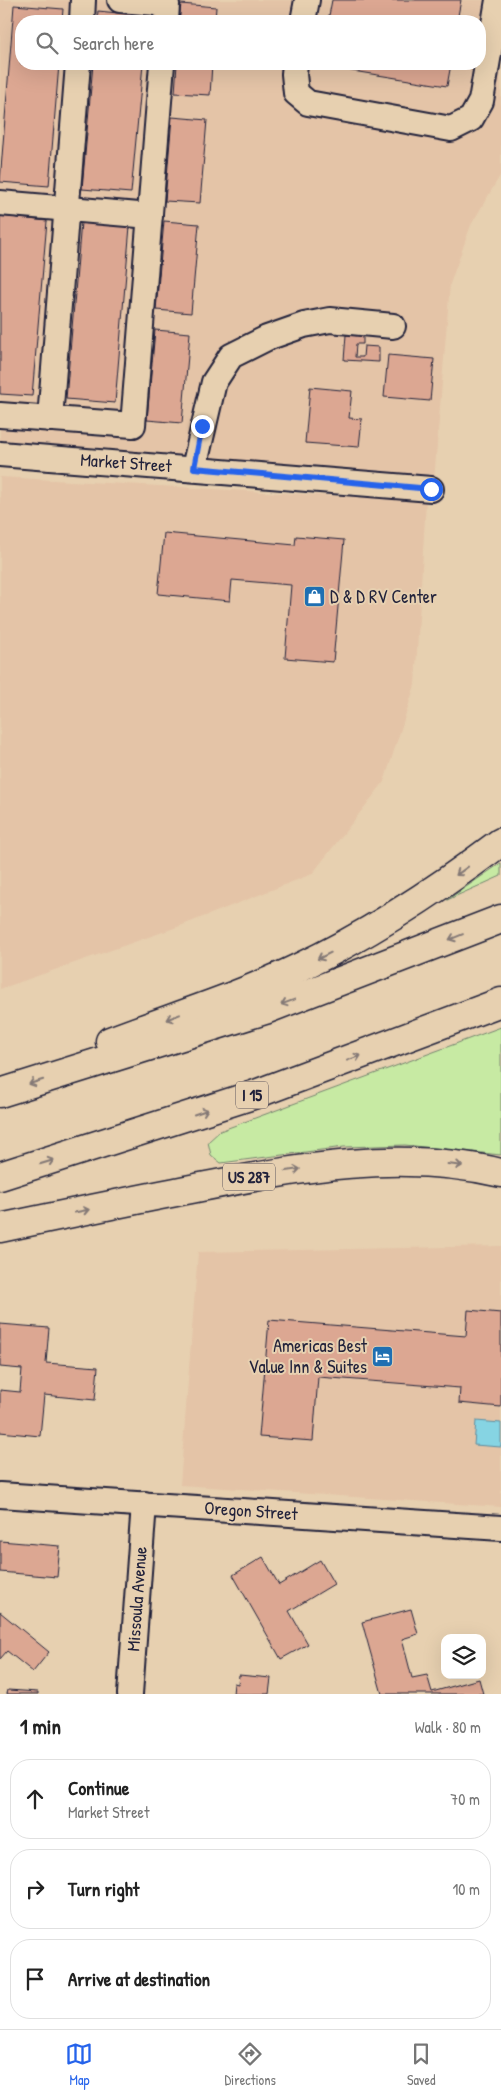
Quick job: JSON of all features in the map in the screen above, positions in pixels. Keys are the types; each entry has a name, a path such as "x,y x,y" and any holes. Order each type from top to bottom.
{"highway":[{"path":"71,1072 81,1052 263,984 338,949 440,887 501,842"},
{"path":"0,1093 265,1010 501,919"},
{"name":"I 15","path":"0,1176 252,1095 501,1002"},
{"name":"US 287","path":"0,1228 261,1175 314,1167 366,1162 418,1162 501,1173"}],"street":[{"path":"82,15 83,0"},
{"path":"120,0 167,4 166,15"},
{"path":"304,15 307,0"},
{"path":"294,70 296,93 308,103 451,129 471,119 481,101 498,0"},
{"path":"50,418 78,70"},
{"path":"0,414 133,425 162,70"},
{"path":"0,203 150,216"},
{"path":"194,468 214,382 231,356 267,338 304,325 330,320 393,326"},
{"name":"Market Street","path":"0,454 194,468 431,489"},
{"name":"Oregon Street","path":"0,1494 501,1528"},
{"name":"Missoula Avenue","path":"130,1694 144,1504"}],"shaded area":[{"path":"0,0 501,0 501,174 471,225 450,284 434,481 0,445"},
{"path":"0,477 426,501 415,685 384,782 312,874 180,926 0,989"},
{"path":"501,1246 501,1507 180,1485 198,1252"}],"green space":[{"path":"501,863 501,876 447,900"},
{"path":"501,1027 501,1155 405,1145 344,1147 221,1163 211,1155 208,1142 220,1131"}],"water":[{"path":"476,1421 501,1423 501,1447 474,1445"}],"building":[{"path":"332,0 461,0 458,15 329,15"},
{"path":"181,4 216,7 215,15 180,15"},
{"path":"14,5 63,9 62,15 15,15 15,70 59,70 49,186 0,182"},
{"path":"98,11 137,15 98,15"},
{"path":"92,70 142,70 131,193 82,189"},
{"path":"177,70 212,70 210,95 175,93"},
{"path":"346,70 450,70 447,86"},
{"path":"172,117 207,120 200,203 165,201"},
{"path":"0,216 47,221 32,396 0,394"},
{"path":"164,221 199,224 191,313 156,310"},
{"path":"81,222 130,226 115,403 66,399"},
{"path":"155,330 190,333 182,423 147,420"},
{"path":"346,335 363,336 363,344 356,344 355,357 363,357 364,346 379,347 379,362 344,360"},
{"path":"388,355 434,359 430,401 384,397"},
{"path":"310,387 352,391 349,418 362,419 359,447 305,443"},
{"name":"D & D RV Center","path":"164,533 295,545 296,536 344,540 333,662 285,658 291,585 232,580 230,601 158,594"},
{"name":"Americas Best Value Inn & Suites","path":"468,1310 501,1313 501,1407 459,1403 460,1388 318,1377 313,1441 259,1437 269,1320 466,1336"},
{"path":"0,1324 49,1328 46,1363 98,1367 95,1400 44,1395 40,1436 0,1432 0,1390 20,1392 22,1369 0,1367"},
{"path":"0,1541 60,1546 57,1577 0,1572"},
{"path":"263,1557 279,1585 320,1560 334,1584 289,1611 308,1644 281,1659 233,1575"},
{"path":"411,1609 418,1634 402,1639 412,1678 427,1675 432,1692 479,1679 483,1694 382,1694 362,1622"},
{"path":"0,1612 49,1652 33,1672 7,1651 0,1659"},
{"path":"239,1675 271,1678 269,1694 233,1694 234,1683 238,1684"},
{"path":"8,1690 38,1692 38,1694 7,1694"}],"place":[{"name":"D & D RV Center","path":"314,597"},
{"name":"Americas Best Value Inn & Suites","path":"383,1356"}],"route":[{"path":"202,426 194,468 431,489"}]}
